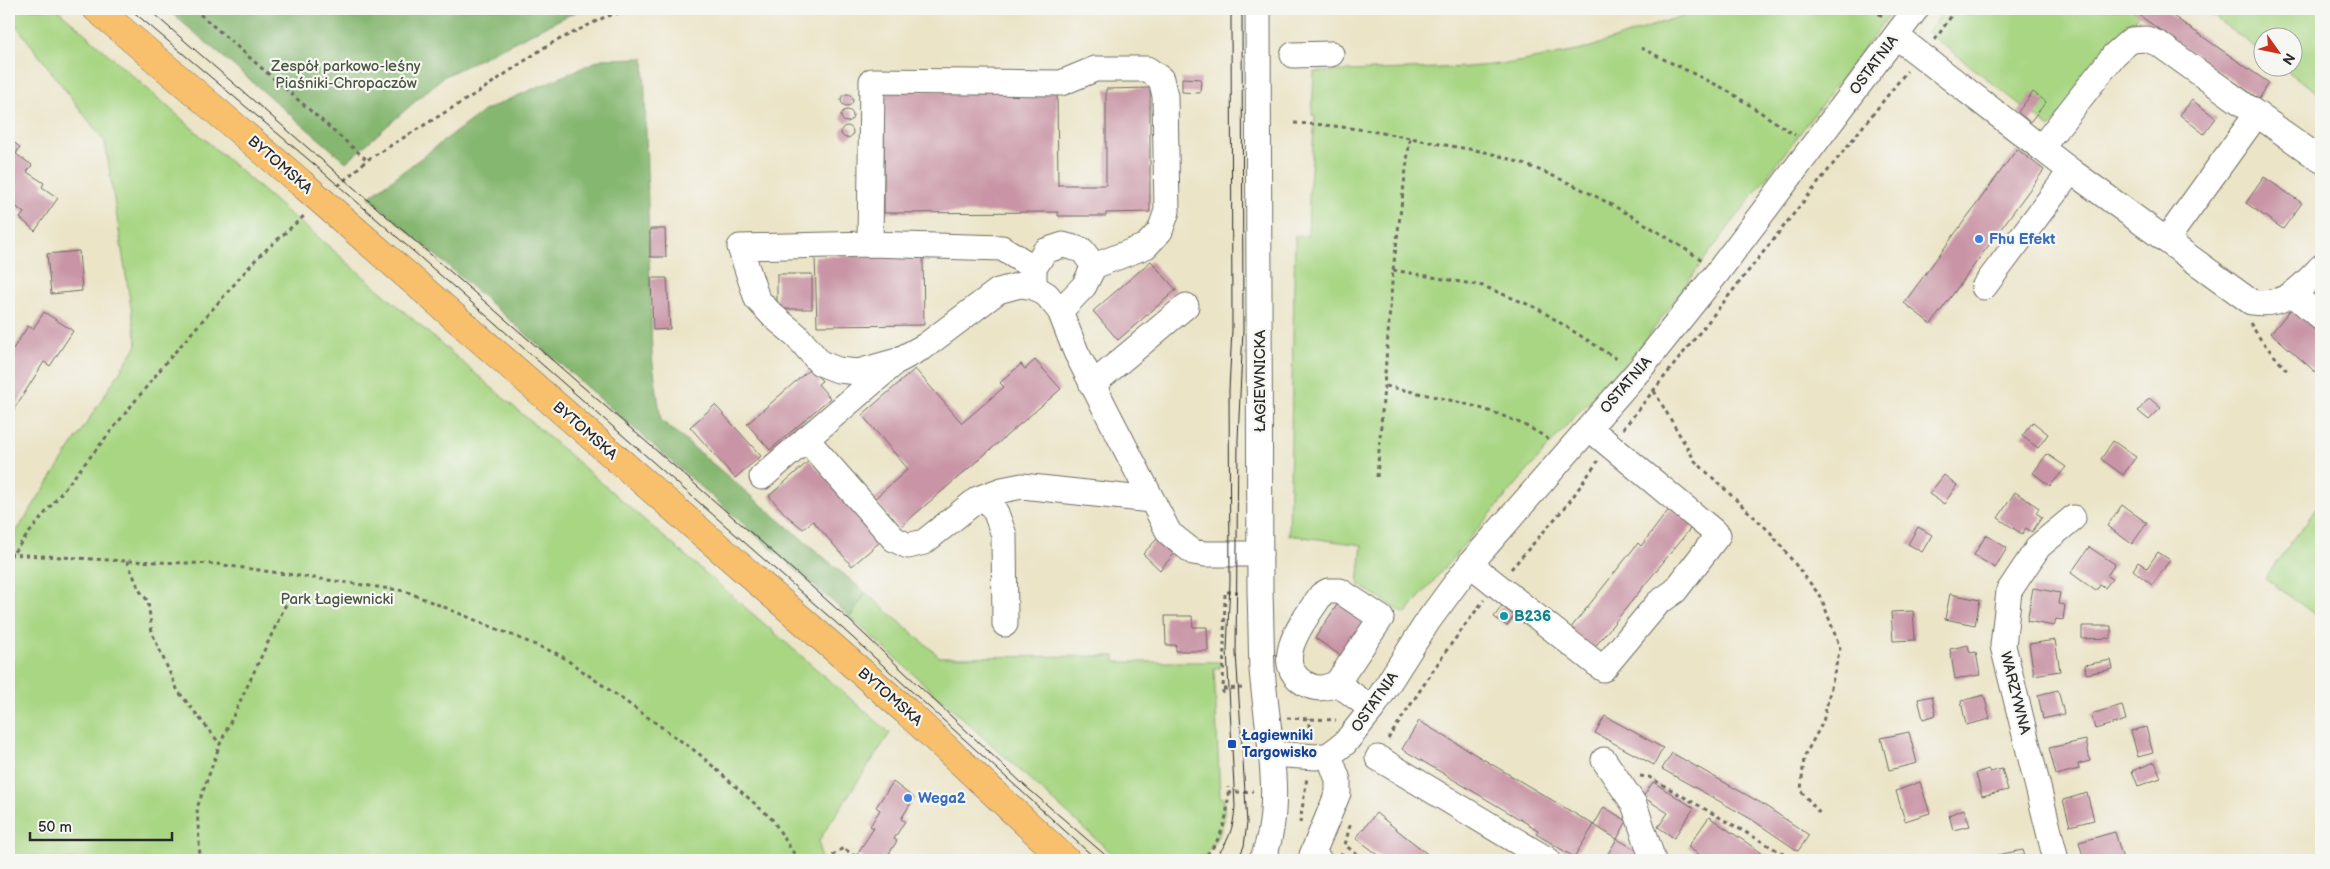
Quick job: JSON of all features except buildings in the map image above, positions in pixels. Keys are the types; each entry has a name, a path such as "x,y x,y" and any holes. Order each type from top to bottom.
{"main road":[{"name":"BYTOMSKA","path":"98,9 301,182 335,204 912,716 1066,860"}],"street":[{"name":"ŁAGIEWNICKA","path":"1258,9 1262,669 1271,754"},
{"name":"OSTATNIA","path":"1329,755 1345,743 1367,706 1470,564 1589,428 1634,367 1717,273 1916,9"},
{"path":"1896,36 2071,171 2251,302 2266,304 2285,299 2293,294 2321,267"},
{"path":"2041,148 2114,55 2131,40 2146,40 2159,44 2321,160"},
{"path":"1294,55 1331,54"},
{"path":"870,244 872,81 1061,83 1095,69 1147,69 1161,79 1165,96 1167,211 1160,231 1146,246 1094,266 1084,286 1060,312"},
{"path":"2167,240 2257,114"},
{"path":"1984,287 2071,171"},
{"path":"897,361 858,372 838,370 820,363 796,335 772,316 757,299 740,247 870,244 1002,248 1034,278 1060,312 1065,328 1092,385 1169,533 1192,552 1260,554"},
{"path":"762,477 897,361 925,346 998,292 1034,278 1045,251 1063,245 1082,250 1094,266"},
{"path":"2293,294 2321,318"},
{"path":"1092,385 1186,306"},
{"path":"1470,564 1603,669 1658,603 1675,591 1718,535 1589,428"},
{"path":"806,438 894,539 908,546 924,542 978,499 1002,490 1022,486 1151,500"},
{"path":"986,496 996,513 1004,535 1005,624"},
{"name":"WARZYWNA","path":"2056,860 2003,646 2009,591 2039,546 2073,518"},
{"path":"1337,683 1367,706"},
{"path":"1262,860 1271,828 1271,754 1316,757 1329,755 1338,780 1338,793 1314,858"},
{"path":"1378,758 1548,860"},
{"path":"1608,766 1634,804 1653,860"}],"path":[{"path":"194,9 367,160"},
{"path":"335,204 367,160 480,91 548,45 605,16 631,9"},
{"path":"1446,651 1496,584 1566,505 1610,446 1913,64 1918,65 1956,9"},
{"path":"1641,48 1725,89 1796,136"},
{"path":"1294,122 1410,138 1499,156 1562,180 1636,217 1706,263"},
{"path":"1376,477 1386,386 1394,270 1410,138"},
{"path":"9,558 10,554 168,360 258,257 309,212"},
{"path":"1394,270 1483,286 1537,308 1634,367 1654,391 1694,461 1770,532 1821,597 1840,648 1823,722 1804,757 1801,791 1821,815"},
{"path":"2245,315 2261,340 2288,372"},
{"path":"1386,386 1488,410 1537,431 1552,442"},
{"path":"10,554 216,564 406,590 560,655 698,753 772,819 798,860"},
{"path":"127,561 140,591 148,601 152,634 178,691 220,744"},
{"path":"1223,694 1225,592 1246,592"},
{"path":"203,860 200,858 198,808 220,744 287,602"},
{"path":"1282,716 1285,718 1352,720 1367,706"},
{"path":"1309,718 1309,741"},
{"path":"1608,766 1649,777 1794,860"},
{"path":"1299,830 1307,774"},
{"path":"1202,860 1215,846 1222,834 1226,822 1228,787"},
{"path":"1228,794 1253,791"},
{"path":"826,860 844,848 861,860"}],"green space":[{"name":"Park Łagiewnicki","path":"9,9 57,9 287,212 890,733 819,840 821,860 9,860 9,543 137,345 105,142 9,16"},
{"name":"Zespół parkowo-leśny Piaśniki-Chropaczów","path":"167,9 581,9 443,77 346,162"},
{"path":"1702,9 1894,9 1703,261 1642,345 1566,426 1405,614 1358,584 1362,545 1289,535 1295,236 1308,236 1315,116 1312,115 1314,72 1468,67 1512,63 1582,50"},
{"path":"1946,9 2143,9 2050,128 1927,32"},
{"path":"2203,9 2321,9 2321,95 2297,78 2302,78 2302,28 2252,28 2252,45"},
{"path":"644,58 652,357 661,420 866,593 850,617 369,197 485,110 602,59"},
{"path":"2321,502 2321,619 2265,578"},
{"path":"866,593 940,657 1115,656 1115,662 1220,662 1220,668 1214,668 1220,797 1224,798 1224,821 1220,833 1208,852 1197,860 1119,860 850,617"}],"tram line":[{"path":"130,9 315,165 842,628 1097,860"},
{"path":"148,9 765,545 848,619 1024,785 1111,860"},
{"path":"1213,860 1223,848 1229,835 1235,806 1227,650 1230,581 1229,390 1232,330 1231,9"},
{"path":"1238,860 1244,846 1247,823 1236,653 1238,439 1243,330 1242,9"}],"place":[{"name":"Fhu Efekt","path":"1979,239"},
{"name":"B236","path":"1504,616"},
{"name":"Łagiewniki Targowisko","path":"1232,744"},
{"name":"Wega2","path":"908,798"}]}
